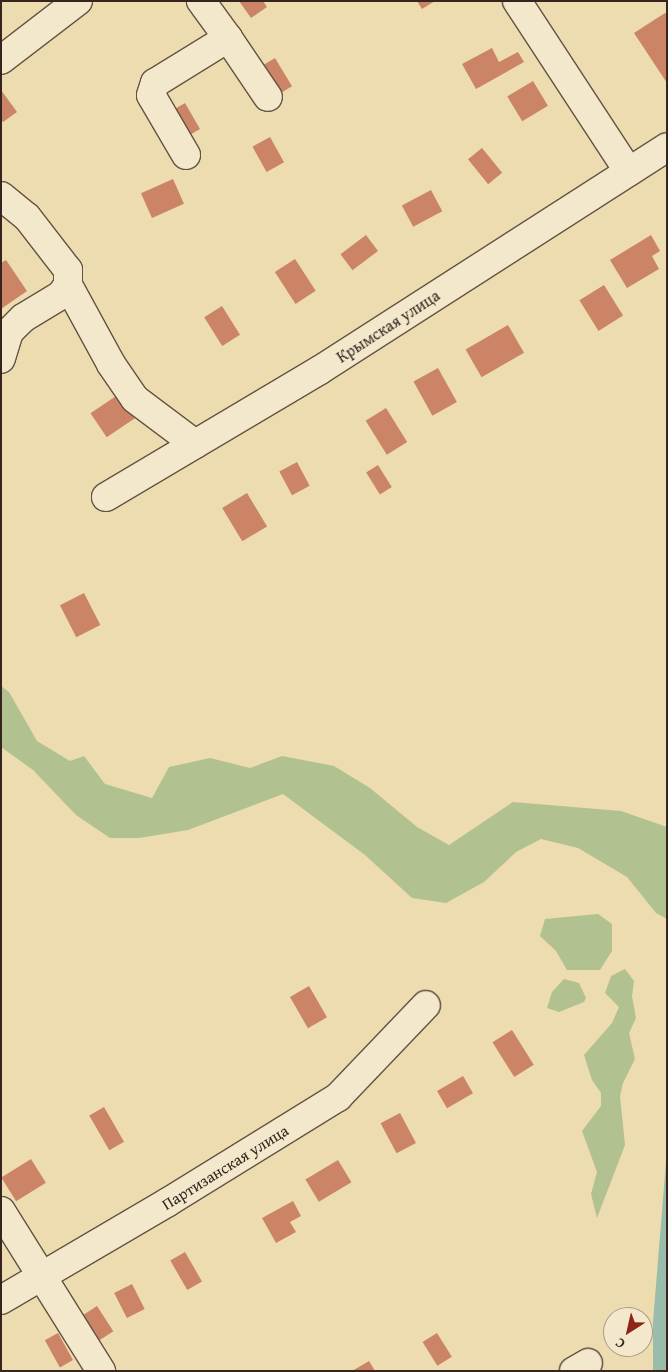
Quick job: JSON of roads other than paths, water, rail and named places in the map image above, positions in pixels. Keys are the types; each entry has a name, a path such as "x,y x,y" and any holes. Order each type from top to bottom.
{"street":[{"path":"1,60 78,1"},
{"path":"201,1 268,97"},
{"path":"517,1 629,172"},
{"path":"186,156 151,95 155,83 228,38"},
{"name":"Крымская улица","path":"106,498 320,370 667,147"},
{"path":"1,196 27,217 68,270 68,285 111,364 135,398 195,444"},
{"path":"1,359 9,332 23,318 60,295 68,285"},
{"name":"Партизанская улица","path":"1,1300 168,1202 338,1096 426,1005"},
{"path":"1,1211 101,1371"}]}
